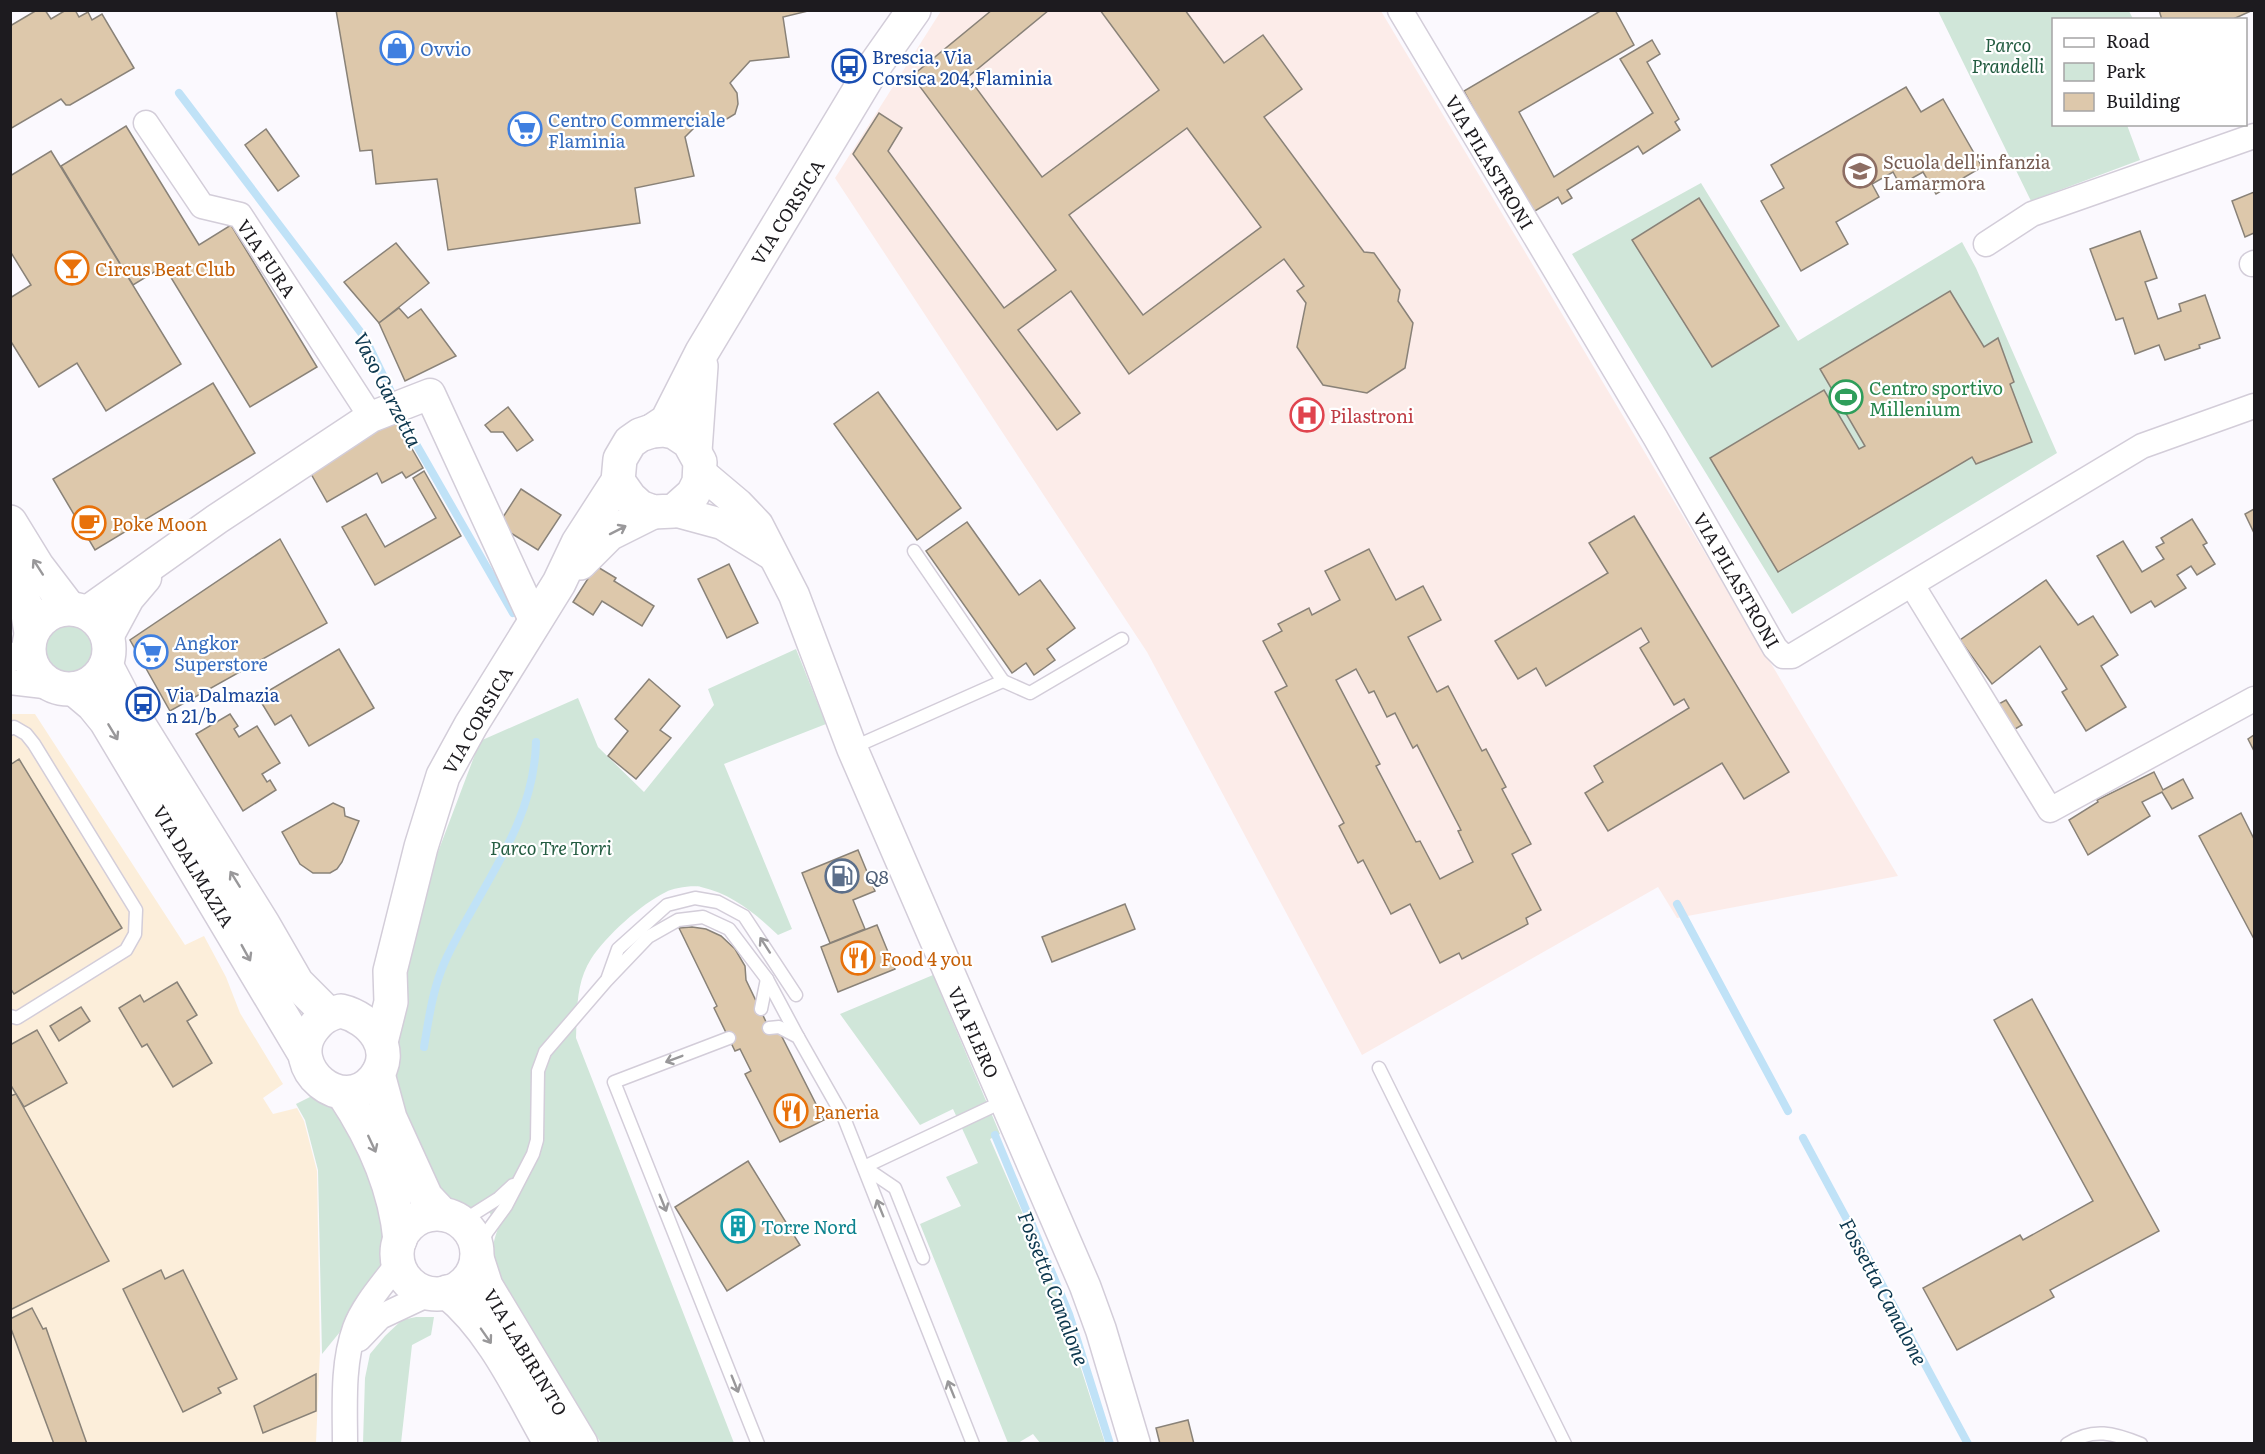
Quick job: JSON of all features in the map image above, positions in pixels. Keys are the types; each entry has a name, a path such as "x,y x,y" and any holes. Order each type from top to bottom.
{"main road":[{"name":"VIA CORSICA","path":"871,71 899,10"},
{"name":"VIA CORSICA","path":"477,1254 474,1238 426,1197 390,1118 378,1074 382,1061 381,1042 391,1002 390,971 421,847 443,776 471,725 559,583 578,543 618,481 623,452 640,435 652,431 666,421 702,352 871,71 914,10"},
{"name":"VIA CORSICA","path":"698,462 702,352"},
{"path":"618,481 630,498 640,507 664,511 693,494 699,482 698,462 689,442 674,432 652,431"},
{"name":"VIA CORSICA","path":"559,583 609,534 664,511"},
{"name":"VIA DALMAZIA","path":"10,522 37,566 78,610 98,621 128,707 263,924 297,983 340,1013"},
{"name":"VIA DALMAZIA","path":"10,572 27,608 23,646 38,675 51,686 68,689 93,705 106,721 303,1051"},
{"path":"23,646 37,623 46,615 61,609 78,610"},
{"path":"68,689 88,684 107,651"},
{"name":"VIA CORSICA","path":"303,1051 309,1035 319,1021 340,1013 390,971"},
{"path":"340,1013 368,1023 381,1042"},
{"path":"303,1051 312,1072 331,1090 352,1093 362,1089 378,1074"},
{"path":"343,1093 373,1144 394,1196 400,1251 408,1280 418,1288 439,1293 454,1290 468,1280 475,1266 477,1254"},
{"path":"400,1251 407,1228 417,1220 429,1215 452,1218"},
{"name":"VIA LABIRINTO","path":"477,1254 486,1286 581,1443"},
{"name":"VIA LABIRINTO","path":"439,1293 468,1310 498,1353 551,1443"}],"street":[{"name":"VIA PILASTRONI","path":"1400,10 1655,437 1775,648 1783,656 1792,656 1912,585"},
{"name":"VIA FURA","path":"146,123 202,206 240,215 389,410"},
{"path":"1986,244 2032,214 2254,136"},
{"path":"78,610 161,560 217,519 389,410 430,394 535,622"},
{"path":"2254,406 2142,446 1912,585 2050,810 2254,699"},
{"name":"VIA FLERO","path":"698,462 758,525 794,595 852,748 999,1104 1085,1286 1101,1330 1135,1443"},
{"path":"664,511 722,524 775,558"},
{"path":"107,651 129,598 161,560"},
{"path":"10,682 68,689"},
{"path":"345,1443 346,1382 350,1351 360,1320 400,1251"},
{"path":"350,1351 365,1330 380,1317 439,1293"}],"lane":[{"path":"914,550 1003,681 1030,693 1122,639"},
{"path":"852,748 1003,681"},
{"path":"10,729 14,727 26,734 34,744 136,910 135,934 126,950 16,1018 10,1016"},
{"path":"606,981 618,949 667,905 695,898 718,902 744,916 796,995"},
{"path":"477,1254 530,1160 537,1140 538,1071 551,1044 648,937 678,920 703,917 729,928 748,951 767,979 844,1118 973,1443"},
{"path":"761,1009 767,979"},
{"path":"769,1028 779,1027 798,1037"},
{"path":"729,1038 614,1082 758,1443"},
{"path":"1379,1068 1565,1443"},
{"path":"864,1167 999,1104"},
{"path":"864,1167 895,1188 923,1258"},
{"path":"452,1218 499,1198 521,1179"},
{"path":"2067,1443 2080,1435 2112,1433 2141,1443"}],"shaded area":[{"name":"Pilastroni","path":"941,11 1381,11 1898,876 1677,918 1658,887 1362,1055 1147,652 835,178"},
{"path":"10,714 35,714 185,945 204,936 226,977 240,1013 283,1084 263,1098 273,1114 297,1108 304,1121 317,1171 320,1351 316,1443 11,1444"}],"green space":[{"name":"Parco Prandelli","path":"1938,11 2129,11 2132,18 2052,18 2052,126 2127,126 2140,160 2031,201"},
{"name":"Centro sportivo Millenium","path":"1701,183 1798,341 1962,242 1976,268 2057,453 1792,614 1572,254"},
{"path":"64,622 74,622 84,626 92,634 96,649 92,664 84,672 74,676 64,676 54,672 46,664 42,654 42,644 46,634 54,626"},
{"name":"Parco Tre Torri","path":"796,649 826,724 724,764 792,929 778,935 743,906 712,890 697,886 673,889 646,904 615,931 591,959 582,977 577,1007 576,1038 734,1443 601,1443 499,1286 493,1256 499,1226 482,1202 464,1209 447,1204 399,1106 396,1085 398,1035 406,975 430,873 480,741 578,698 598,747 644,792 714,705 708,689"},
{"path":"933,975 1000,1134 990,1139 1054,1285 1105,1443 1040,1443 1033,1434 1018,1443 1008,1443 920,1224 961,1206 946,1177 978,1163 953,1109 920,1125 840,1014"},
{"path":"312,1096 326,1100 339,1112 362,1148 387,1238 386,1256 379,1277 322,1354 318,1170 305,1120 296,1104"},
{"path":"434,1317 431,1335 412,1345 401,1443 363,1443 365,1378 370,1354 402,1320"}],"building":[{"path":"37,10 45,10 51,19 66,10 75,10 79,17 88,12 92,20 102,14 134,68 70,105 66,105 61,99 10,129 10,26"},
{"name":"Centro Commerciale Flaminia","path":"336,10 812,10 783,17 789,57 750,61 730,83 737,93 738,104 735,114 725,120 714,122 705,117 685,137 694,176 635,188 640,223 448,250 437,179 376,184 372,150 360,151"},
{"path":"992,10 1049,10 968,77 1042,177 1159,90 1100,10 1185,10 1224,63 1263,35 1302,89 1264,117 1364,252 1374,253 1400,290 1398,301 1413,323 1405,368 1367,393 1323,385 1297,347 1306,303 1297,291 1304,286 1284,259 1129,374 1071,291 1018,330 1080,413 1057,430 853,154 879,113 902,128 888,151 1004,308 1056,270 912,76","holes":["1187,128 1261,227 1143,315 1069,215"]},
{"path":"1602,10 1615,10 1634,45 1519,112 1554,177 1653,113 1620,59 1652,40 1660,54 1647,62 1679,119 1675,122 1680,130 1643,154 1638,146 1567,190 1572,198 1562,204 1558,197 1530,214 1464,91"},
{"path":"2159,10 2251,10 2235,18 2161,18"},
{"path":"1906,87 1921,112 1943,99 1982,167 1936,194 1923,172 1900,185 1893,172 1872,184 1879,197 1836,222 1848,244 1801,271 1761,201 1784,188 1771,165"},
{"path":"126,126 199,245 231,225 317,367 250,407 164,266 133,285 61,166"},
{"path":"266,129 299,176 278,191 245,145"},
{"name":"Circus Beat Club","path":"51,151 181,364 106,411 77,363 39,387 10,340 10,298 31,285 10,251 10,176"},
{"path":"2254,192 2254,233 2245,237 2232,201"},
{"path":"1699,198 1779,326 1712,367 1632,240"},
{"path":"2140,231 2157,278 2145,282 2158,319 2181,311 2179,304 2205,295 2220,338 2199,345 2200,348 2165,360 2159,345 2135,354 2123,318 2116,320 2090,249"},
{"path":"396,243 429,283 379,323 344,282"},
{"path":"1950,291 1984,347 1998,338 2014,382 2010,384 2032,442 1976,464 1972,457 1778,572 1710,458 1824,390 1859,449 1865,446 1820,369"},
{"path":"399,308 408,318 421,309 456,356 405,381 379,323"},
{"path":"213,383 255,453 95,550 53,479"},
{"path":"878,392 961,508 917,540 834,424"},
{"path":"508,407 533,440 517,451 503,432 491,432 485,425"},
{"path":"393,416 423,468 406,478 402,472 382,483 377,473 327,502 306,465"},
{"path":"424,471 461,536 375,585 342,527 366,514 385,547 436,518 413,478"},
{"path":"521,489 561,515 538,550 498,525"},
{"path":"2254,509 2254,533 2245,514"},
{"path":"1634,516 1789,772 1744,799 1722,763 1608,831 1585,793 1603,782 1594,766 1689,708 1684,699 1674,705 1640,648 1649,642 1641,628 1546,686 1536,668 1518,679 1495,641 1608,573 1589,543"},
{"path":"2192,519 2207,543 2203,545 2215,564 2197,575 2191,566 2177,575 2186,588 2155,607 2151,601 2131,613 2097,556 2123,541 2142,572 2164,559 2156,547 2164,543 2161,538"},
{"path":"967,522 1019,595 1040,580 1075,628 1047,649 1055,660 1034,675 1026,663 1012,673 926,551"},
{"path":"280,539 327,623 170,711 130,640"},
{"path":"1369,549 1396,600 1423,586 1441,620 1408,637 1437,692 1448,686 1482,751 1486,749 1506,787 1502,789 1531,844 1512,854 1541,910 1526,918 1528,924 1462,959 1459,953 1440,963 1410,904 1391,914 1363,860 1358,863 1339,826 1344,823 1275,692 1287,686 1263,641 1282,631 1278,624 1309,608 1312,615 1340,600 1325,571","holes":["1356,669 1369,693 1374,691 1387,717 1395,713 1413,748 1417,745 1461,830 1458,831 1473,862 1440,879 1420,841 1416,842 1376,766 1380,764 1336,680"]},
{"path":"729,564 758,623 727,638 698,579"},
{"path":"596,566 616,578 614,581 654,606 642,626 602,601 593,615 573,602"},
{"path":"2046,580 2078,625 2093,616 2118,655 2101,666 2126,707 2086,731 2062,692 2067,689 2040,646 1992,684 1960,640"},
{"path":"339,649 374,708 309,746 291,715 275,725 258,697"},
{"path":"649,679 680,706 660,730 671,738 636,779 608,756 628,731 615,719"},
{"path":"2006,700 2022,725 2010,732 1995,706"},
{"path":"230,714 238,726 234,729 239,737 257,726 280,763 262,774 267,782 270,780 276,790 243,811 196,734"},
{"path":"2254,735 2254,751 2248,739"},
{"path":"19,759 122,928 14,994 10,988 10,765"},
{"path":"2154,772 2163,790 2183,779 2193,798 2172,809 2162,792 2142,802 2150,816 2088,855 2069,820 2098,802 2097,800"},
{"path":"333,803 344,808 345,816 359,821 337,869 330,873 313,873 300,864 282,832"},
{"path":"2241,813 2254,839 2254,939 2199,836"},
{"path":"858,850 875,891 853,900 865,929 830,943 802,873"},
{"path":"1125,904 1135,929 1052,962 1042,937"},
{"path":"877,925 895,969 838,992 821,947"},
{"path":"679,928 706,929 721,936 735,949 745,966 746,980 769,1028 778,1029 824,1120 780,1142 745,1074 751,1071 740,1049 735,1051 714,1008 717,1006"},
{"path":"177,982 197,1015 187,1021 212,1063 173,1087 147,1044 142,1047 119,1008 140,995 144,1002"},
{"path":"2032,999 2159,1231 2050,1290 2054,1297 1957,1350 1923,1288 2020,1235 2023,1240 2093,1201 1994,1020"},
{"path":"81,1007 90,1021 59,1041 50,1026"},
{"path":"37,1030 67,1083 24,1107 10,1084 10,1045"},
{"path":"16,1094 109,1261 10,1310 10,1096"},
{"name":"Torre Nord","path":"748,1161 800,1245 727,1291 675,1207"},
{"path":"161,1270 165,1279 183,1270 237,1379 218,1388 221,1393 183,1412 123,1289"},
{"path":"32,1308 43,1329 46,1328 87,1444 54,1444 10,1326 10,1319"},
{"path":"316,1374 316,1411 263,1433 254,1406"},
{"path":"1188,1420 1194,1444 1160,1444 1156,1428"}],"waterway":[{"name":"Vaso Garzetta","path":"179,93 365,338 395,400"},
{"name":"Vaso Garzetta","path":"400,411 412,437 513,613"},
{"name":"Vaso Garzetta","path":"424,1047 432,1002 446,959 503,855 526,801 533,772 536,742"},
{"name":"Fossetta Canalone","path":"1677,904 1788,1111"},
{"name":"Fossetta Canalone","path":"995,1135 1069,1314 1110,1444"},
{"name":"Fossetta Canalone","path":"1803,1138 1968,1444"}],"place":[{"name":"Ovvio","path":"397,48"},
{"name":"Brescia, Via Corsica 204,Flaminia","path":"849,66"},
{"name":"Centro Commerciale Flaminia","path":"525,129"},
{"name":"Scuola dell'infanzia Lamarmora","path":"1860,171"},
{"name":"Circus Beat Club","path":"72,268"},
{"name":"Centro sportivo Millenium","path":"1846,397"},
{"name":"Pilastroni","path":"1307,415"},
{"name":"Poke Moon","path":"89,523"},
{"name":"Angkor Superstore","path":"151,652"},
{"name":"Via Dalmazia n 21/b","path":"143,704"},
{"name":"Q8","path":"842,876"},
{"name":"Food 4 you","path":"858,958"},
{"name":"Paneria","path":"791,1111"},
{"name":"Torre Nord","path":"738,1226"}]}
